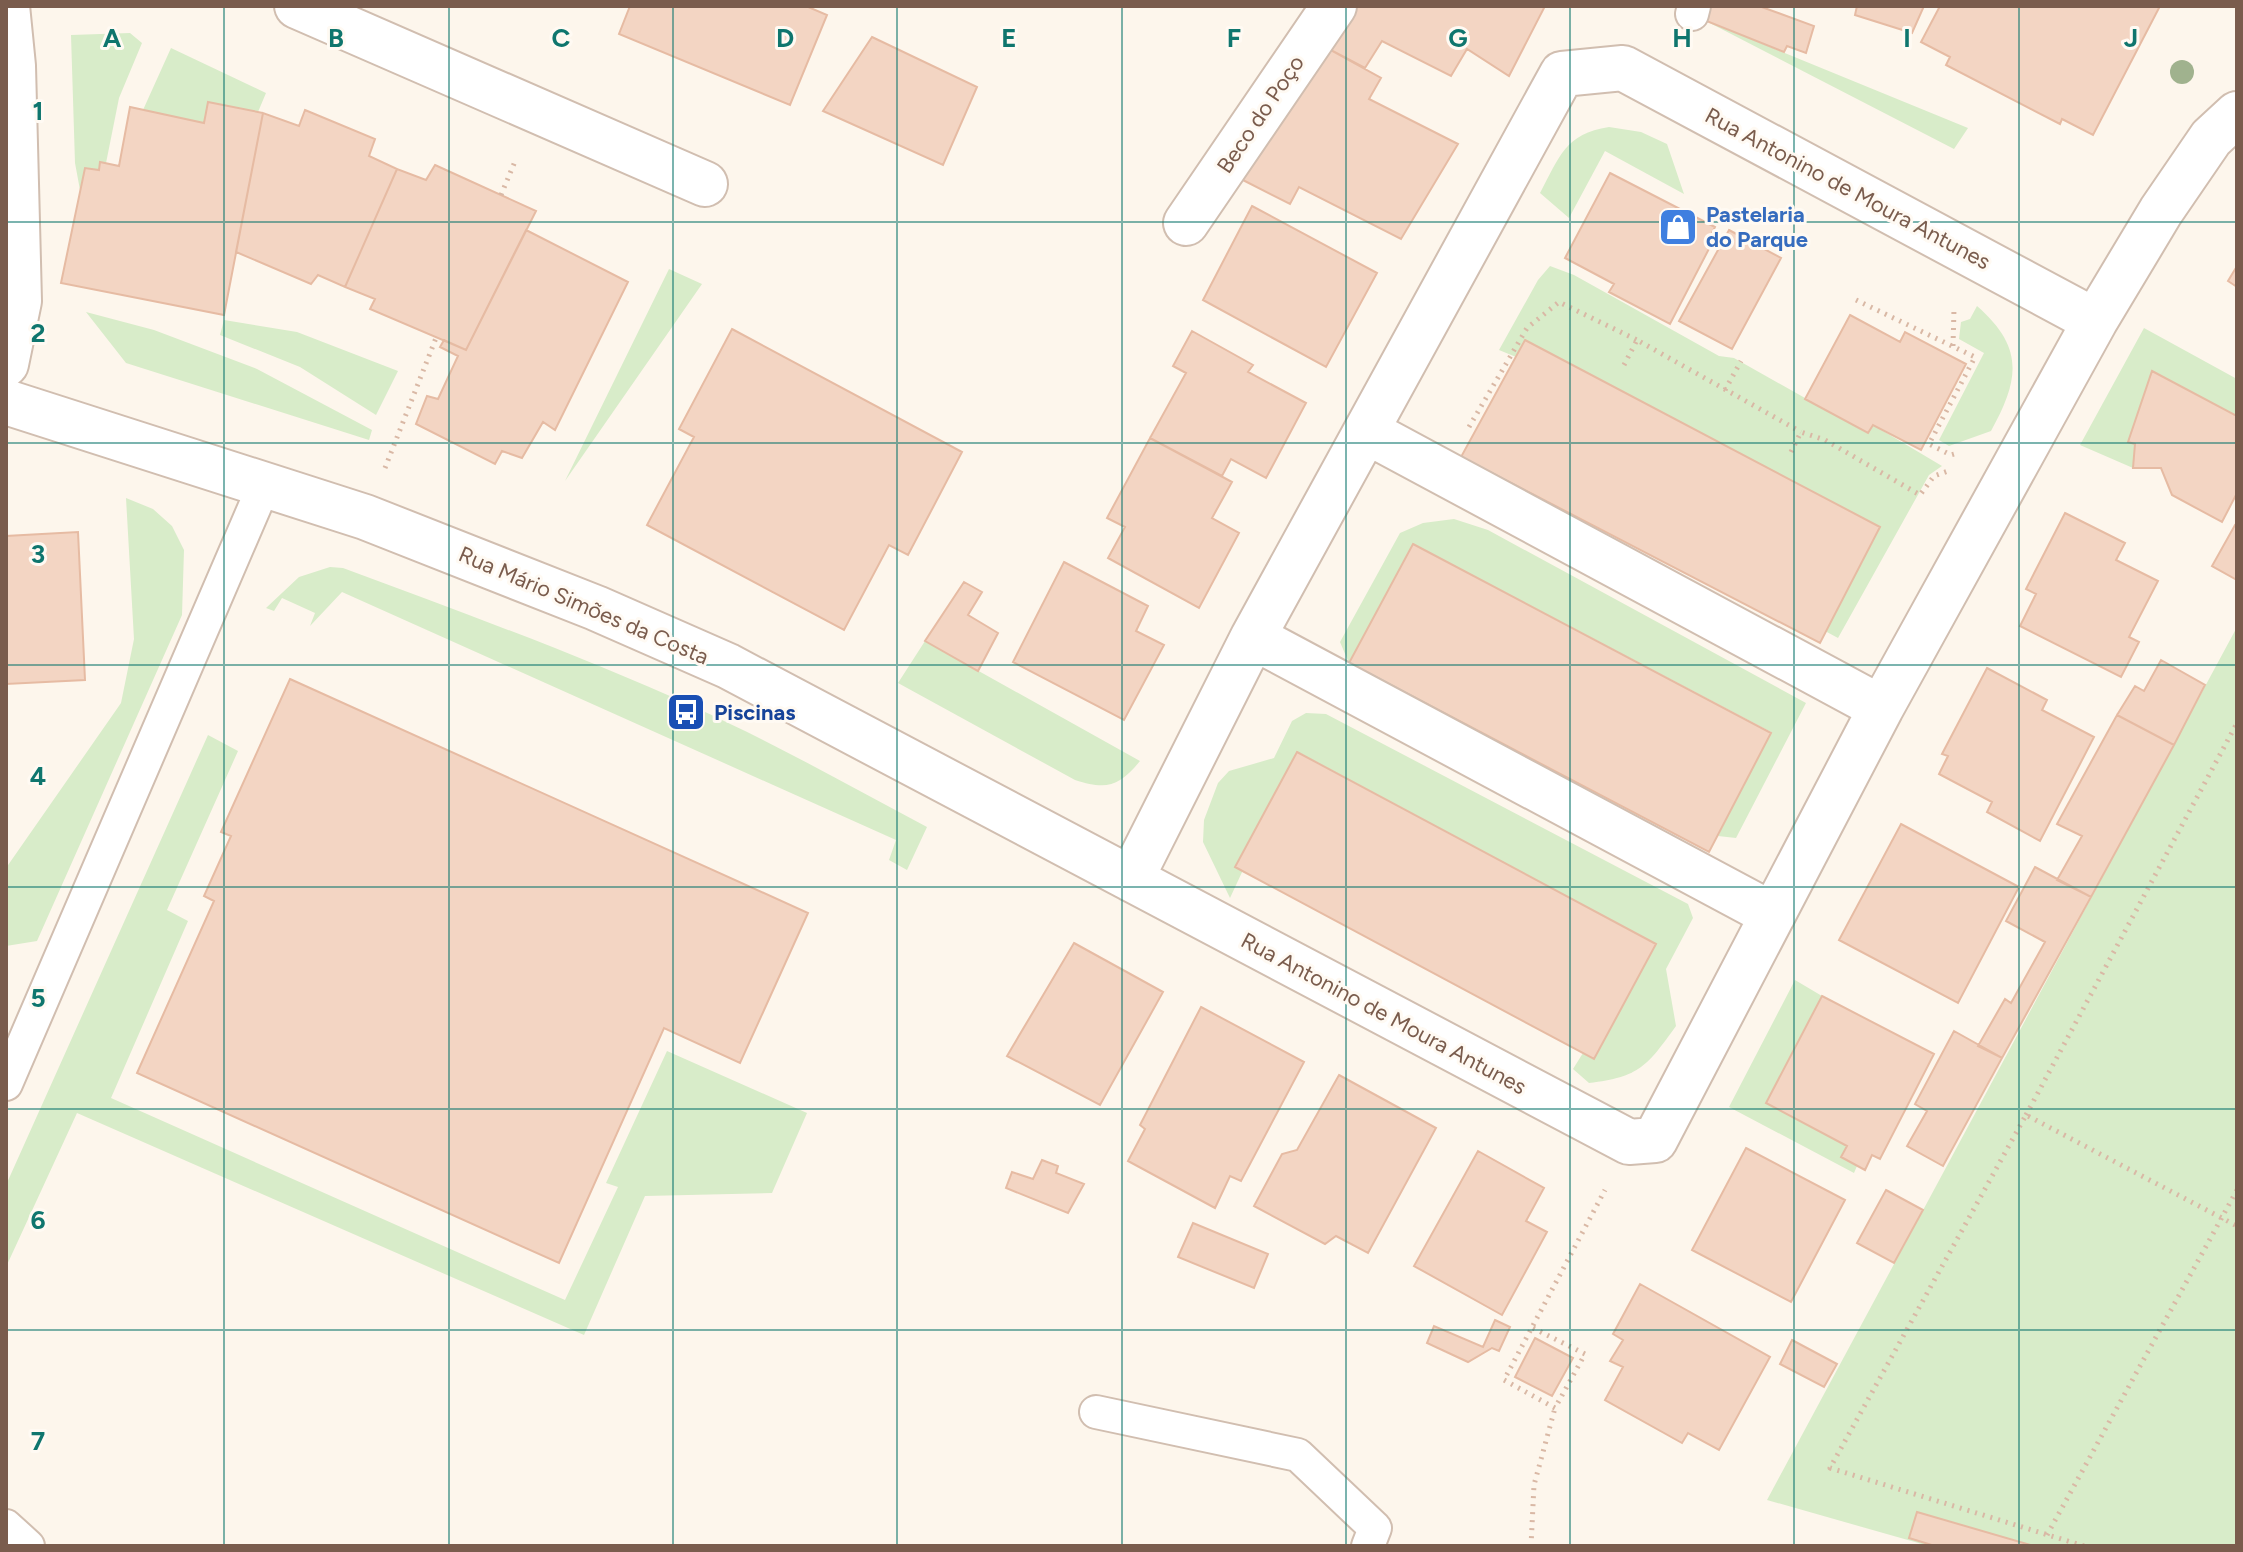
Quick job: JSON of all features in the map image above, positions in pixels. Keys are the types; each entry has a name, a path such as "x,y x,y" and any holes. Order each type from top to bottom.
{"street":[{"path":"6,364 19,301 13,66 7,6"},
{"path":"297,6 705,184"},
{"name":"Beco do Poço","path":"1186,223 1334,6"},
{"name":"Rua Antonino de Moura Antunes","path":"1629,1142 1131,879 1253,637 1562,74 1623,68 2095,321"},
{"path":"1629,1142 1655,1140 1881,708 2095,321 2161,211 2211,138 2237,114"},
{"name":"Rua Mário Simões da Costa","path":"6,402 365,517 596,608 728,666 1131,879"},
{"path":"1366,431 1881,708"},
{"path":"1253,637 1773,915"}],"lane":[{"path":"6,1084 265,483"},
{"path":"1096,1412 1298,1455 1375,1528 1368,1546"},
{"path":"6,1526 28,1546"}],"path":[{"path":"1856,300 1975,357 1929,444 1937,448"},
{"path":"1443,472 1527,328 1559,302 1637,340 1801,432 1825,440 1920,495 1934,476 1960,466"},
{"path":"1953,346 1954,304"},
{"path":"365,517 436,338"},
{"path":"1624,365 1637,340"},
{"path":"1725,390 1741,361"},
{"path":"1791,452 1801,432"},
{"path":"2084,1546 1830,1468 2026,1115 2237,723"},
{"path":"2026,1115 2237,1226"},
{"path":"1555,1408 1504,1380 1629,1142"},
{"path":"2047,1535 2237,1190"},
{"path":"1531,1546 1534,1485 1555,1408 1585,1354 1533,1328"}],"green space":[{"path":"1704,20 1968,128 1954,149"},
{"path":"130,33 142,43 119,98 106,163 100,162 99,170 85,168 80,190 75,163 71,35"},
{"path":"171,48 266,93 258,112 208,102 204,123 143,110"},
{"path":"1609,127 1641,132 1667,144 1684,194 1605,151 1569,218 1540,193 1559,158 1573,141 1594,130"},
{"path":"1550,266 1574,275 1719,356 1734,358 1867,433 1873,425 1942,466 1929,475 1838,638 1825,631 1879,527 1525,340 1516,357 1499,350 1538,280"},
{"path":"669,269 702,284 565,481"},
{"path":"1977,306 2003,336 2010,351 2012,380 1991,431 1949,446 1939,440 1984,353 1959,339 1961,322 1970,319"},
{"path":"86,312 154,330 257,369 372,430 369,440 126,363"},
{"path":"224,320 297,332 398,371 376,415 300,367 220,335"},
{"path":"2144,328 2237,379 2237,416 2152,371 2128,441 2135,444 2133,468 2080,445"},
{"path":"126,498 153,509 172,526 184,550 182,615 37,941 6,946 6,868 121,703 134,639"},
{"path":"1454,519 1488,530 1806,703 1736,838 1718,836 1771,732 1413,544 1349,663 1340,642 1400,533 1423,523"},
{"path":"330,567 343,568 608,670 724,721 812,765 927,827 907,870 889,860 896,840 342,592 310,626 315,613 282,598 274,611 266,608 299,577"},
{"path":"2237,627 2237,1546 1929,1546 1767,1500"},
{"path":"925,641 1140,761 1125,776 1111,784 1095,785 1075,780 898,683"},
{"path":"1306,713 1326,714 1688,904 1693,918 1666,969 1676,1026 1649,1060 1631,1073 1589,1083 1573,1069 1583,1053 1594,1059 1656,944 1298,752 1230,898 1203,842 1204,820 1218,783 1229,771 1274,758 1292,721"},
{"path":"208,735 238,751 167,910 188,921 111,1098 565,1300 618,1187 606,1183 667,1051 807,1113 772,1193 645,1196 584,1335 77,1113 6,1267 6,1185"},
{"path":"1795,980 1822,996 1766,1103 1847,1146 1841,1157 1857,1166 1854,1173 1729,1107"}],"building":[{"path":"630,6 806,6 827,15 790,105 619,34"},
{"path":"1354,6 1545,6 1509,76 1467,49 1451,76 1382,41 1365,68 1325,47"},
{"path":"1709,6 1759,6 1814,26 1806,53 1787,46 1784,52 1704,20"},
{"path":"1857,6 1924,6 1912,33 1855,15"},
{"path":"1940,6 2160,6 2093,135 2062,119 2060,124 1946,65 1950,57 1921,42"},
{"path":"872,37 977,87 943,165 823,111"},
{"path":"1325,47 1381,78 1369,99 1458,144 1401,239 1299,187 1290,204 1237,177"},
{"path":"208,102 263,113 224,315 61,283 85,168 99,170 100,162 119,166 130,107 204,123"},
{"path":"305,110 375,139 369,156 397,169 345,287 318,275 311,284 236,252 263,113 299,126"},
{"path":"435,165 536,211 466,350 370,309 375,299 345,287 397,169 426,180"},
{"path":"1610,173 1715,227 1709,239 1713,241 1670,324 1609,292 1614,284 1565,258"},
{"path":"1252,206 1377,273 1326,367 1203,300"},
{"path":"526,230 628,282 555,430 543,422 522,458 502,451 495,464 416,424 427,396 438,399 458,356 440,347 444,340 466,350"},
{"path":"1729,230 1781,258 1732,349 1679,321"},
{"path":"2237,266 2237,287 2228,281"},
{"path":"1850,315 1900,342 1905,332 1966,364 1921,450 1873,425 1868,433 1805,399"},
{"path":"732,329 962,452 908,555 889,545 844,630 647,525 694,437 679,429"},
{"path":"1192,331 1253,365 1248,372 1306,403 1266,478 1231,459 1222,476 1150,438 1186,373 1173,366"},
{"path":"1525,340 1880,527 1820,643 1461,457"},
{"path":"2152,371 2237,416 2237,493 2222,522 2172,495 2161,468 2133,468 2135,444 2128,442"},
{"path":"1150,438 1232,482 1212,518 1239,533 1199,608 1108,558 1125,527 1107,518"},
{"path":"2065,513 2125,543 2116,560 2158,581 2129,637 2139,642 2121,677 2020,626 2036,594 2026,589"},
{"path":"2237,526 2237,580 2212,566"},
{"path":"78,532 85,680 6,684 6,536"},
{"path":"1413,544 1771,733 1709,852 1349,663"},
{"path":"1064,562 1148,606 1136,631 1164,645 1124,720 1013,662"},
{"path":"964,582 982,592 968,615 998,633 978,671 925,641"},
{"path":"2161,660 2205,685 2174,745 2117,715 2135,686 2144,691"},
{"path":"1987,668 2047,700 2042,710 2094,737 2040,841 1987,812 1992,802 1939,774 1948,756 1942,754"},
{"path":"290,679 808,913 740,1063 664,1028 559,1263 137,1073 214,901 204,896 231,836 221,832"},
{"path":"2117,715 2174,745 2091,897 2057,880 2082,836 2057,824"},
{"path":"1297,752 1656,944 1594,1059 1235,867"},
{"path":"1901,824 2019,887 1958,1003 1839,940"},
{"path":"2035,867 2091,897 2002,1058 1978,1046 2005,999 2011,1003 2045,942 2006,921"},
{"path":"1074,943 1163,992 1100,1105 1007,1056"},
{"path":"1822,996 1934,1054 1880,1159 1872,1155 1865,1170 1841,1157 1847,1146 1766,1103"},
{"path":"1201,1007 1304,1062 1241,1181 1230,1176 1215,1208 1128,1161 1145,1129 1140,1125"},
{"path":"1954,1031 2002,1058 1943,1166 1907,1146 1927,1111 1915,1104"},
{"path":"1339,1075 1436,1128 1368,1253 1336,1236 1325,1244 1254,1206 1282,1154 1297,1150"},
{"path":"1746,1148 1845,1200 1791,1302 1692,1250"},
{"path":"1478,1151 1544,1188 1526,1221 1547,1232 1502,1315 1414,1266"},
{"path":"1042,1160 1058,1166 1056,1173 1084,1184 1068,1213 1006,1188 1012,1172 1033,1179"},
{"path":"1886,1190 1923,1210 1894,1263 1857,1243"},
{"path":"1193,1223 1268,1254 1254,1288 1178,1257"},
{"path":"1640,1284 1770,1357 1719,1450 1688,1433 1682,1443 1605,1400 1623,1367 1610,1361 1623,1340 1613,1334"},
{"path":"1495,1320 1510,1327 1499,1351 1492,1348 1468,1362 1427,1343 1434,1326 1483,1347"},
{"path":"1535,1338 1573,1358 1552,1396 1515,1377"},
{"path":"1792,1340 1837,1364 1824,1387 1780,1364"},
{"path":"1917,1512 2034,1546 1935,1546 1909,1538"}],"place":[{"name":"Pastelaria do Parque","path":"1678,227"},
{"name":"Piscinas","path":"686,712"}]}
